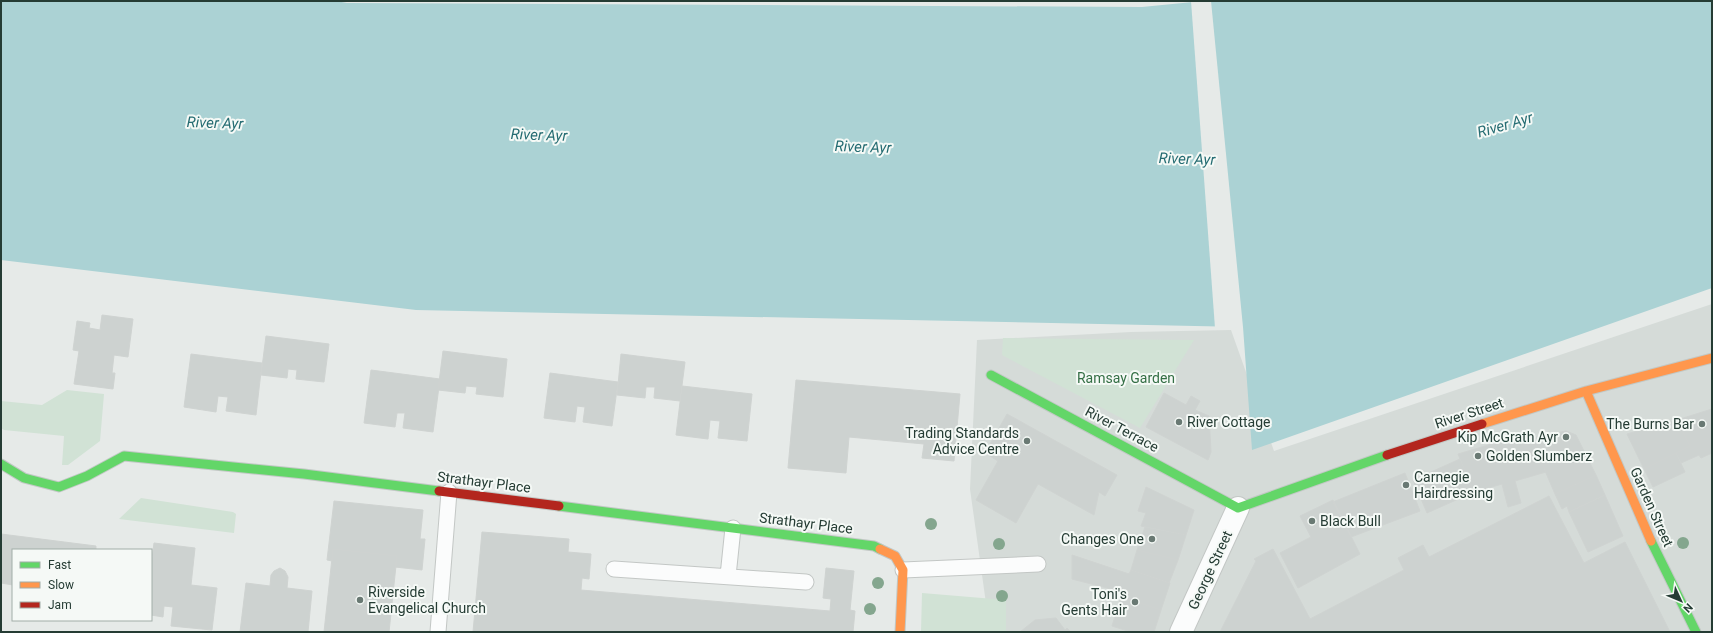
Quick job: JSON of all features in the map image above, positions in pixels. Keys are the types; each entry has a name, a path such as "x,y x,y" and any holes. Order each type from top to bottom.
{"street":[{"name":"River Street","path":"1238,508 1414,446 1586,391 1712,358"},
{"name":"River Terrace","path":"991,375 1238,508"},
{"name":"Garden Street","path":"1586,391 1654,548 1696,632"},
{"name":"Strathayr Place","path":"1,464 24,478 59,487 87,476 124,456 304,474 874,546 895,556 903,570"},
{"name":"George Street","path":"1181,632 1238,508"},
{"path":"900,632 903,570"}],"lane":[{"path":"438,632 449,492"},
{"path":"728,576 733,528"},
{"path":"903,570 1038,564"},
{"path":"614,569 806,582"}],"shaded area":[{"path":"1712,304 1712,632 990,632 970,489 977,340 1131,332 1231,330 1274,451"}],"green space":[{"name":"Ramsay Garden","path":"1003,338 1194,340 1140,428 1002,355"},
{"path":"67,390 104,394 100,441 68,465 62,465 64,436 4,430 1,428 1,401 42,405"},
{"path":"141,498 233,512 236,514 234,533 119,519"},
{"path":"922,593 1006,600 1006,632 921,632"}],"water":[{"name":"River Ayr","path":"1,1 336,1 347,3 1142,7 1203,1 1712,1 1712,288 1252,450 1243,327 416,310 1,260"}],"pier":[{"path":"1191,1 1211,1 1243,327 1215,328"}],"building":[{"path":"102,315 133,319 128,357 114,355 112,373 115,373 113,389 74,384 79,351 73,350 77,321 90,323 89,328 100,330"},
{"path":"266,336 329,344 324,382 296,379 297,370 288,369 287,378 261,375"},
{"path":"443,351 507,359 503,397 476,394 477,387 466,386 465,393 438,390"},
{"path":"191,354 262,363 256,415 226,411 228,397 218,396 216,412 184,407"},
{"path":"621,354 685,362 680,401 654,398 655,387 646,387 645,398 617,395"},
{"path":"371,370 440,379 433,432 403,428 405,413 397,413 395,427 364,423"},
{"path":"550,373 618,382 612,426 583,422 585,407 577,406 575,422 544,418"},
{"path":"796,380 960,394 954,461 922,458 924,444 849,437 846,473 788,468"},
{"path":"682,386 752,394 747,441 718,438 720,421 710,420 708,439 676,435"},
{"name":"River Cottage","path":"1164,393 1186,405 1191,396 1200,401 1195,410 1209,416 1211,452 1208,460 1146,427"},
{"path":"1712,409 1712,453 1701,458 1699,455 1681,463 1676,453 1690,446 1677,420"},
{"path":"1007,414 1117,475 1105,496 1099,492 1094,515 1038,484 1016,523 976,500 998,461 985,453"},
{"path":"1677,420 1690,446 1644,469 1627,434"},
{"path":"1566,431 1576,435 1596,475 1555,494 1531,438"},
{"path":"1529,433 1546,472 1515,481 1521,503 1508,507 1502,484 1474,492 1458,454"},
{"path":"1676,453 1685,472 1653,487 1644,469"},
{"path":"1460,459 1474,492 1427,513 1413,480"},
{"path":"1405,473 1420,511 1351,537 1333,502"},
{"path":"1596,475 1605,495 1569,512 1567,506 1562,509 1555,494"},
{"path":"1146,487 1194,510 1186,535 1141,526 1146,513 1138,511"},
{"path":"1605,495 1623,536 1588,552 1569,512"},
{"path":"1549,496 1584,563 1625,542 1670,632 1220,632 1256,561 1254,559 1273,549 1310,619 1404,570 1398,558 1423,545 1429,557"},
{"path":"1333,500 1360,554 1298,588 1280,553 1311,537 1300,516"},
{"path":"334,501 423,510 420,539 425,539 422,570 395,567 397,556 333,549 332,561 327,560"},
{"path":"1145,527 1186,535 1178,560 1137,550"},
{"path":"482,532 569,539 568,552 591,554 589,579 582,578 581,590 830,611 831,599 823,598 826,568 854,571 850,610 855,611 853,632 473,632"},
{"path":"1,534 96,546 96,549 12,549 12,585 1,583"},
{"path":"154,543 195,548 191,585 217,588 212,630 171,626 173,607 164,606 163,617 152,615 152,558"},
{"name":"Riverside Evangelical Church","path":"333,549 397,556 389,632 324,632"},
{"path":"1137,550 1178,560 1169,583 1131,570"},
{"path":"1072,555 1129,574 1131,570 1170,583 1161,610 1121,597 1123,592 1072,579"},
{"path":"280,568 285,571 288,577 287,588 312,591 308,632 240,632 246,583 270,586 271,575 274,571"},
{"path":"1121,597 1161,610 1154,632 1131,632 1112,626"},
{"path":"1056,618 1065,630 1067,628 1071,632 1020,632 1035,620"}],"traffic: fast":[{"path":"991,375 1238,508 1387,455"},
{"path":"1,464 24,478 59,487 87,476 124,456 304,474 439,491"},
{"path":"559,506 874,546 880,549"},
{"path":"1651,541 1696,632"}],"traffic: slow":[{"path":"1482,424 1586,391 1712,358"},
{"path":"1586,391 1651,541"},
{"path":"880,549 895,556 903,570 900,632"}],"traffic: jam":[{"path":"1387,455 1482,424"},
{"path":"439,491 559,506"}],"place":[{"name":"River Cottage","path":"1179,422"},
{"name":"The Burns Bar","path":"1702,424"},
{"name":"Kip McGrath Ayr","path":"1566,437"},
{"name":"Trading Standards Advice Centre","path":"1027,441"},
{"name":"Golden Slumberz","path":"1478,456"},
{"name":"Carnegie Hairdressing","path":"1406,485"},
{"name":"Black Bull","path":"1312,521"},
{"name":"Changes One","path":"1152,539"},
{"name":"Riverside Evangelical Church","path":"360,600"},
{"name":"Toni's Gents Hair","path":"1135,602"}]}
